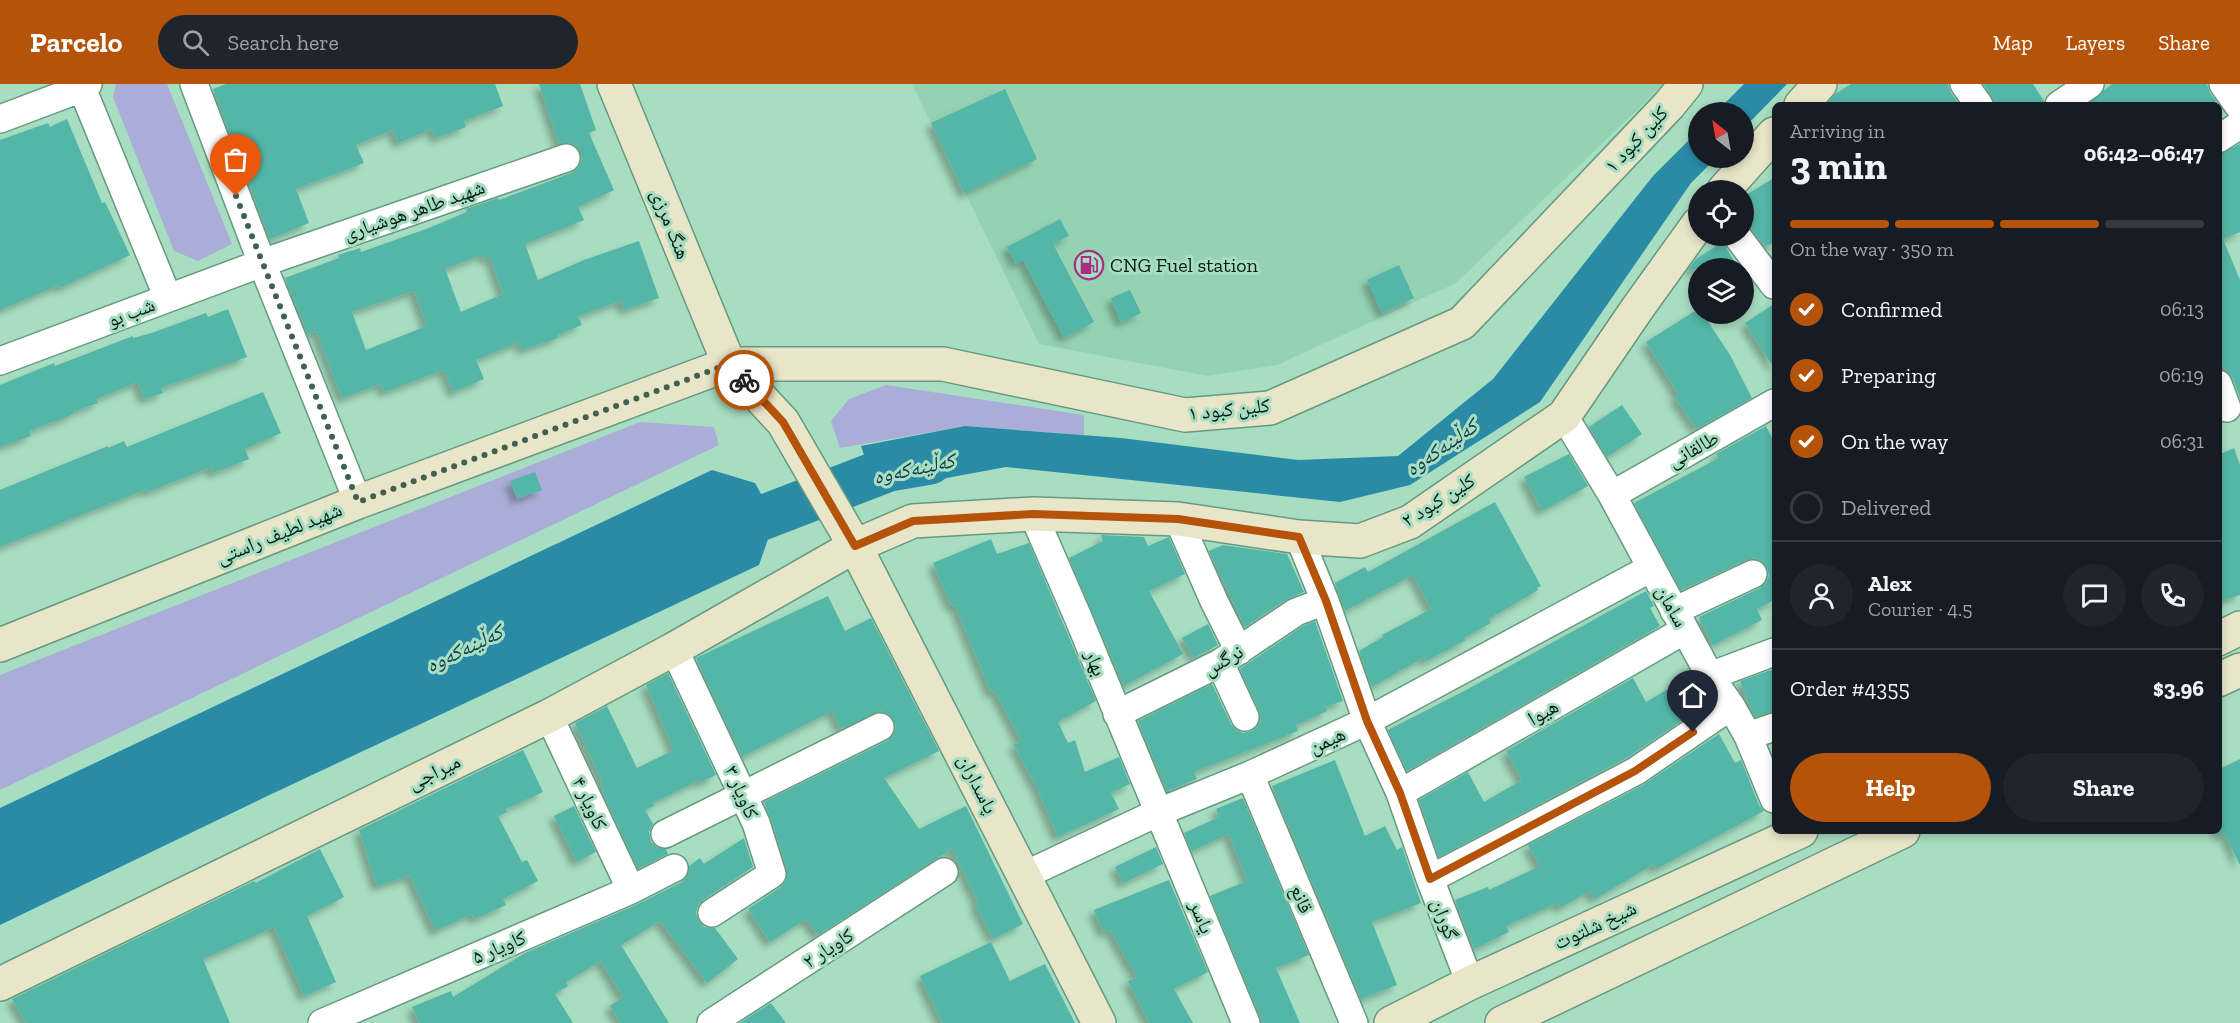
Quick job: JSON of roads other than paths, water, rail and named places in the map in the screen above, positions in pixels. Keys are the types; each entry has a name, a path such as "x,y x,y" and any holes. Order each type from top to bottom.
{"street":[{"path":"194,84 262,263 358,502"},
{"name":"هنگ مرزی","path":"614,84 729,364"},
{"name":"کلین کبود ۱","path":"729,364 943,364 1185,415 1270,408 1462,323 1669,105 1686,84"},
{"path":"1804,102 1820,84"},
{"path":"1964,84 1977,102"},
{"path":"2063,102 2090,84"},
{"path":"2223,84 2240,108"},
{"path":"0,119 85,86 168,298"},
{"path":"2222,136 2240,125"},
{"path":"1733,180 1772,136"},
{"name":"شهید طاهر هوشیاری","path":"262,263 566,158"},
{"name":"کلین کبود ۲","path":"855,546 913,521 1033,514 1178,519 1299,537 1360,541 1410,522 1564,416 1636,309 1688,238"},
{"path":"1747,246 1770,270"},
{"name":"شب بو","path":"0,361 262,263"},
{"name":"پاسداران","path":"729,364 783,422 855,546 1099,1023"},
{"name":"شهید لطیف راستی","path":"0,645 358,502 729,364"},
{"name":"طالقانی","path":"1612,495 1772,406"},
{"name":"سامان","path":"1564,416 1612,495 1710,676 1748,736 1772,794"},
{"name":"بهار","path":"1033,514 1159,812"},
{"path":"1178,519 1214,601 1245,717"},
{"name":"گوران","path":"1299,537 1326,601 1367,721 1400,793 1470,983"},
{"name":"میراجی","path":"2,983 549,716 674,649 855,546"},
{"name":"هیمن","path":"1025,875 1159,812 1250,775 1367,721 1651,568"},
{"name":"هیوا","path":"1400,793 1753,574"},
{"name":"نرگس","path":"1117,714 1230,657 1296,612 1326,601"},
{"path":"2222,637 2240,628"},
{"name":"کاویار ۳","path":"674,649 756,823 772,874 712,913"},
{"path":"1710,676 1772,653"},
{"path":"2222,678 2240,670"},
{"path":"1430,879 1635,771 1731,706"},
{"name":"کاویار ۴","path":"549,716 631,890"},
{"path":"665,834 880,727"},
{"path":"1748,736 1772,728"},
{"name":"قانع","path":"1250,775 1354,1023"},
{"name":"یاسر","path":"1159,812 1245,1023"},
{"name":"شیخ شلتوت","path":"1391,1023 1470,983 1791,834"},
{"path":"1502,1023 1897,834"},
{"name":"کاویار ۵","path":"322,1023 631,890 674,868"},
{"name":"کاویار ۲","path":"711,1023 944,872"}],"water":[{"path":"1744,84 1787,84 1754,118 1754,102 1726,102"},
{"path":"1688,141 1688,168 1706,168 1694,180 1688,180 1688,187 1540,402 1410,485 1340,502 1006,467 876,491 861,446 965,426 1121,438 1298,460 1398,456 1493,379 1653,176"},
{"path":"712,470 755,483 775,519 759,565 261,799 0,925 0,808"}],"waterway":[{"name":"کەڵینەکەوە","path":"715,536 889,469 930,462"}],"place":[{"name":"CNG Fuel station","path":"1089,265"}]}
